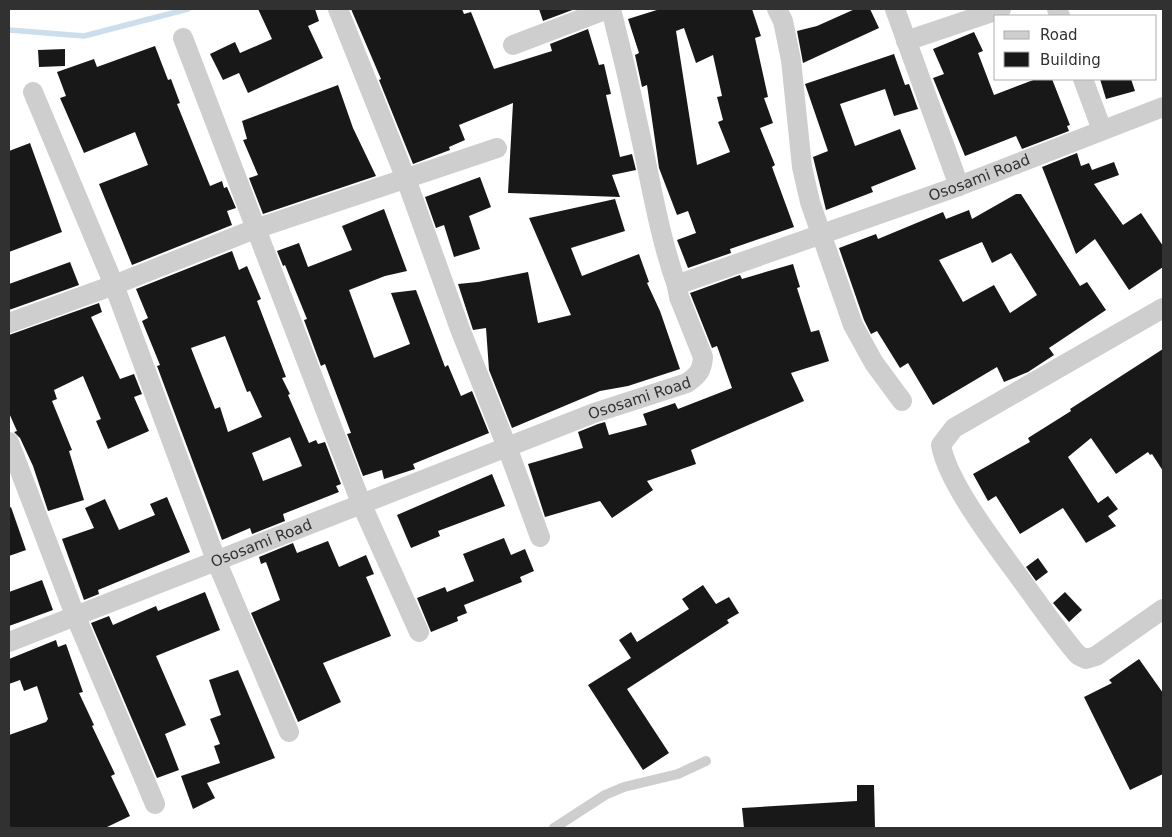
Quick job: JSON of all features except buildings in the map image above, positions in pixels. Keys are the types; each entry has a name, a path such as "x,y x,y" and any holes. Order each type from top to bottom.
{"street":[{"path":"338,9 406,180 460,329 507,447 540,537"},
{"path":"777,9 783,21 791,60 802,167 821,235 853,325 874,363 902,401"},
{"path":"895,9 959,186"},
{"path":"906,41 1001,9"},
{"path":"512,46 614,10 656,215 677,286"},
{"path":"184,38 255,229 361,503 419,632"},
{"path":"1083,80 1102,130"},
{"path":"33,92 114,285 216,560 289,732"},
{"name":"Ososami Road","path":"9,642 594,413 687,383 698,375 703,367 704,357 678,298 677,286 686,280 959,186 1163,107"},
{"path":"9,324 255,229 497,148"},
{"path":"1163,308 954,428 940,444 943,459 950,472 993,541 1078,655 1086,659 1096,656 1163,609"},
{"path":"9,442 75,615 155,804"}],"lane":[{"path":"554,828 612,792 624,787 678,774 706,761"}],"waterway":[{"path":"9,30 84,36 188,9"}]}
